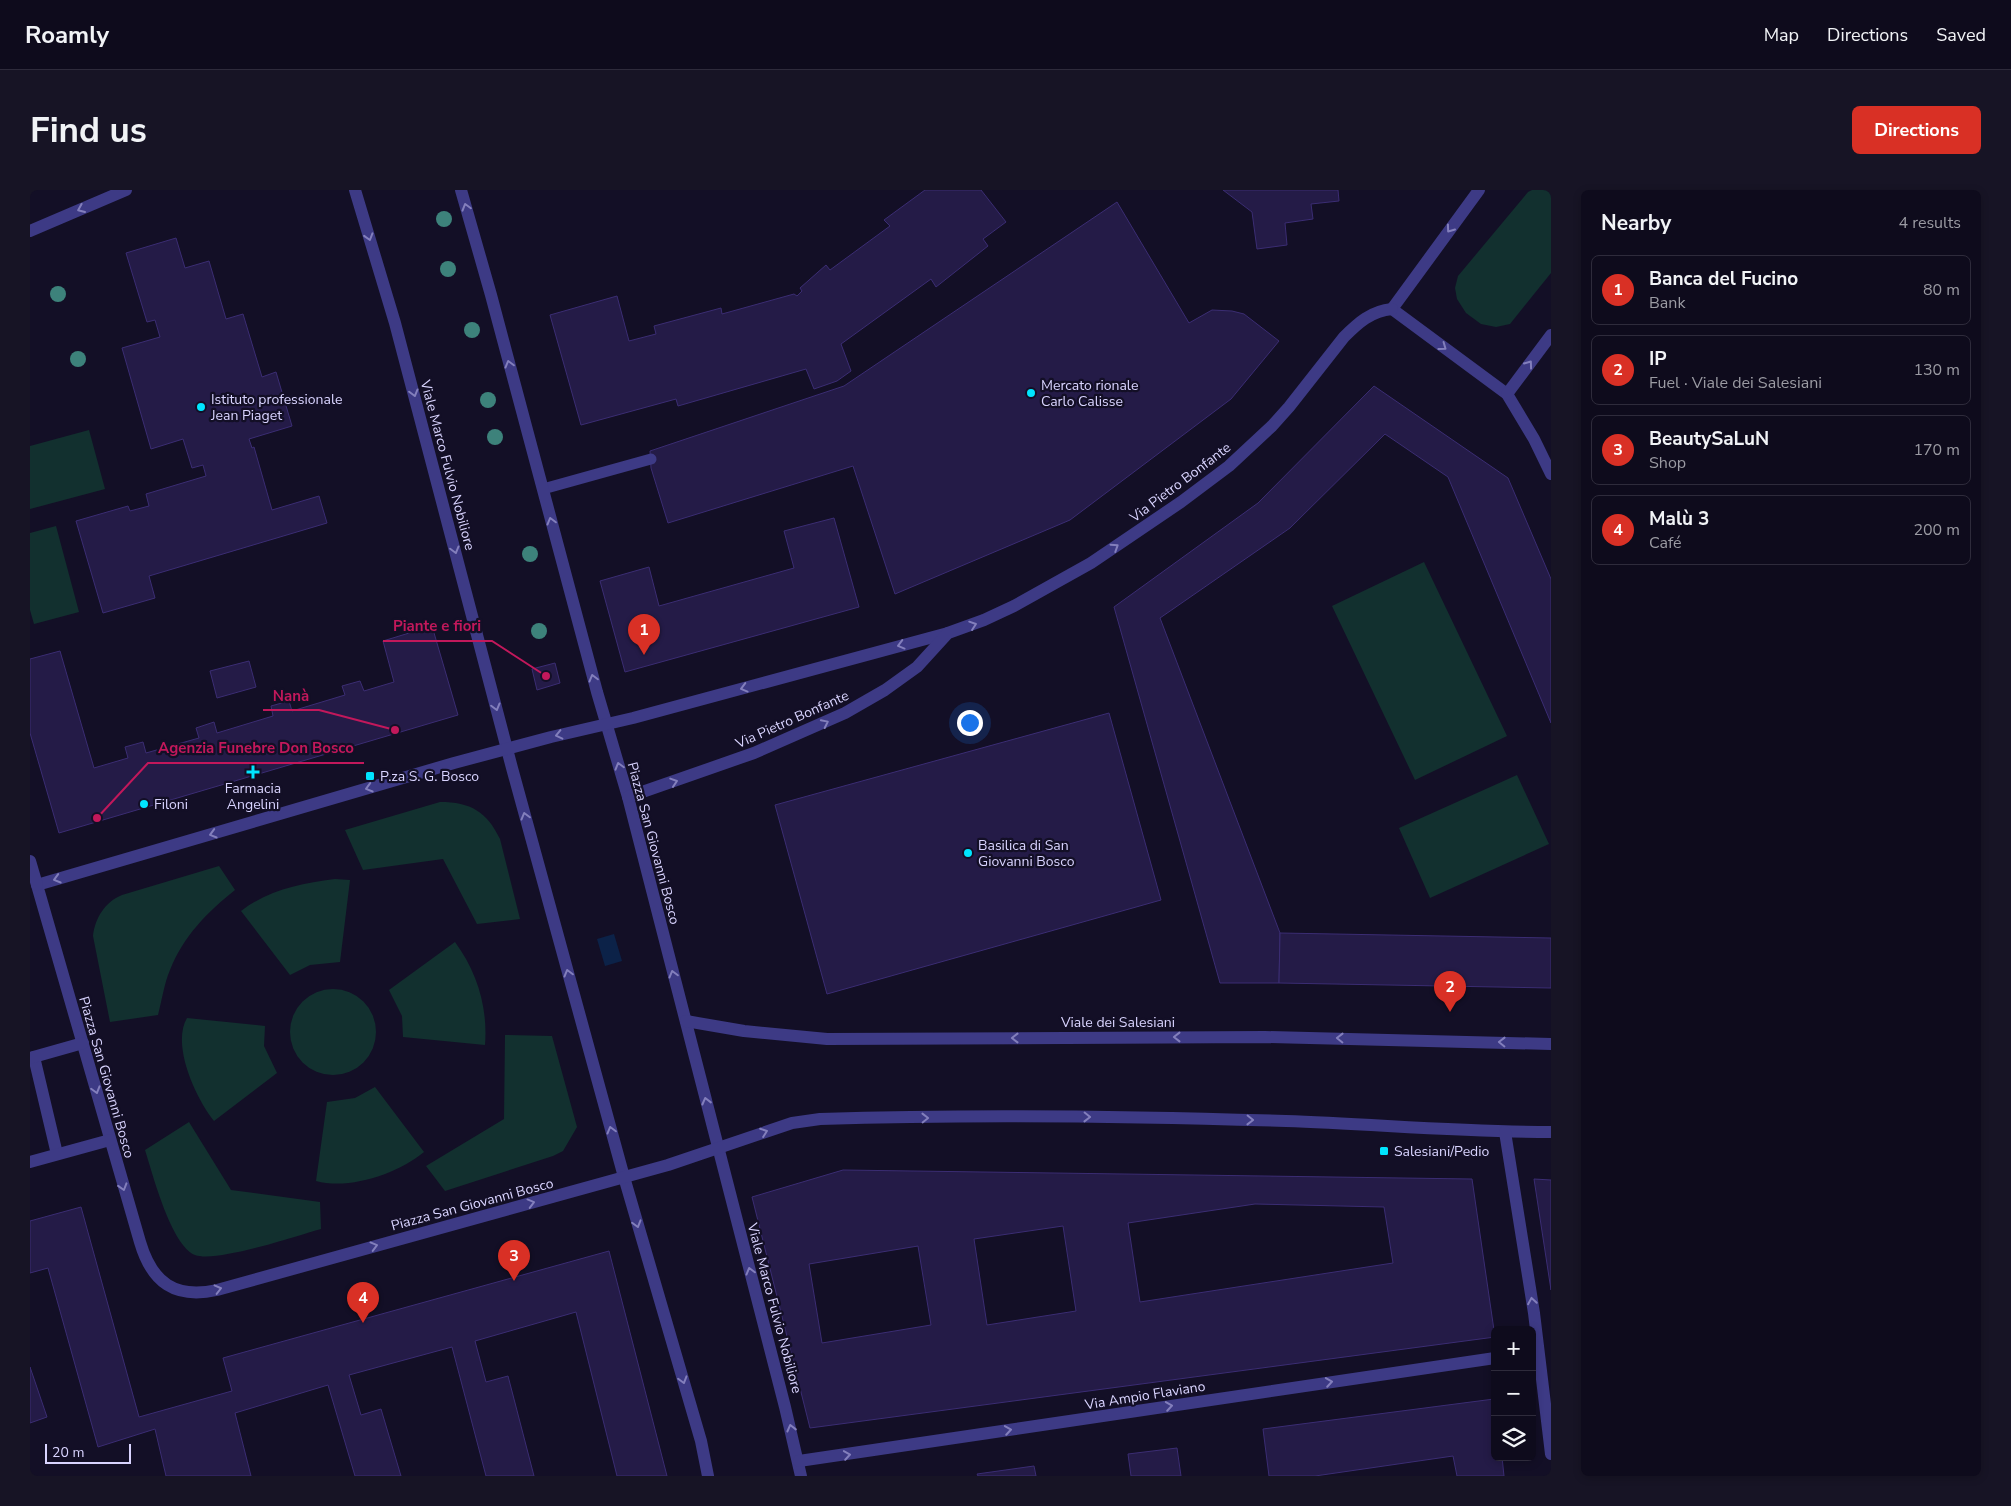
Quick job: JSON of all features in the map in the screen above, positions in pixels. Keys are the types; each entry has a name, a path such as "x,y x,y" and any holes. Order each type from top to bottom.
{"street":[{"path":"30,231 126,190"},
{"name":"Viale Marco Fulvio Nobiliore","path":"355,190 396,323 507,750"},
{"path":"37,885 550,737 607,725 461,190"},
{"path":"1479,190 1392,309 1507,394 1534,439 1551,474"},
{"name":"Via Pietro Bonfante","path":"607,725 948,633 984,620 1036,594 1091,563 1181,502 1229,466 1272,426 1353,327 1371,314 1392,309"},
{"path":"1507,394 1551,335"},
{"name":"Via Pietro Bonfante","path":"628,797 754,753 845,713 885,690 917,667 948,633"},
{"name":"Piazza San Giovanni Bosco","path":"30,861 145,1257 152,1270 167,1286 186,1293 217,1290 668,1165 718,1148 628,797 607,725"},
{"path":"507,750 624,1177 701,1441 708,1476"},
{"name":"Viale dei Salesiani","path":"686,1022 744,1031 827,1038 1265,1037 1551,1044"},
{"path":"57,1154 32,1057 83,1043"},
{"path":"718,1148 792,1123 835,1118 1074,1117 1287,1121 1505,1132 1551,1132"},
{"path":"1505,1132 1532,1326"},
{"path":"30,1162 110,1140"},
{"name":"Viale Marco Fulvio Nobiliore","path":"718,1148 799,1461 801,1476"},
{"path":"1536,1352 1551,1454"},
{"name":"Via Ampio Flaviano","path":"799,1461 1491,1359"}],"lane":[{"path":"543,489 651,459"}],"green space":[{"path":"1532,190 1551,190 1551,273 1510,324 1496,327 1481,324 1466,313 1457,299 1455,288 1458,276 1528,192"},
{"path":"89,430 105,489 30,509 30,446"},
{"path":"56,526 79,612 34,624 30,610 30,533"},
{"path":"1424,562 1507,736 1415,780 1332,606"},
{"path":"1517,775 1549,844 1430,898 1399,828"},
{"path":"440,802 461,804 477,810 490,822 500,839 520,919 477,924 443,859 363,870 345,830"},
{"path":"219,866 235,890 197,926 175,958 168,975 158,1015 110,1022 93,936 96,923 102,911 122,895"},
{"path":"335,879 350,880 340,962 310,965 290,975 241,911 263,897 274,893 310,883"},
{"path":"455,942 463,953 475,978 483,1004 485,1045 403,1037 402,1016 389,990"},
{"path":"333,989 357,996 369,1008 376,1032 369,1056 357,1068 333,1075 309,1068 297,1056 290,1032 297,1008 309,996"},
{"path":"187,1018 265,1026 264,1046 277,1073 214,1121 193,1086 184,1057 183,1029"},
{"path":"505,1035 552,1036 577,1127 563,1151 553,1156 445,1191 426,1166 504,1119"},
{"path":"375,1087 424,1152 401,1167 373,1178 343,1183 316,1181 327,1102 355,1098"},
{"path":"189,1122 231,1190 320,1202 321,1229 257,1248 220,1255 195,1255 186,1249 178,1238 164,1208 145,1150"}],"water":[{"path":"614,934 622,961 605,966 597,939"}],"building":[{"path":"925,190 981,190 1006,222 983,239 988,246 936,287 931,279 841,344 851,371 837,381 814,389 806,369 678,406 676,399 581,425 550,315 617,296 629,341 656,334 654,326 721,308 722,314 794,294 797,296 802,291 800,288 826,265 830,270 890,226 884,220"},
{"path":"1223,190 1338,190 1339,201 1311,204 1313,219 1285,223 1287,245 1257,249 1252,212"},
{"name":"Mercato rionale Carlo Calisse","path":"1117,202 1189,323 1212,310 1232,311 1244,314 1279,341 1231,399 1070,520 895,594 853,466 668,523 651,468 650,451 844,386"},
{"path":"176,238 185,268 209,261 226,319 243,314 262,377 276,372 292,426 249,439 252,448 254,447 272,510 319,496 327,523 149,576 155,598 103,613 76,521 128,506 130,511 149,506 146,494 206,476 203,465 192,468 183,439 151,449 122,348 160,337 155,320 147,322 126,253"},
{"path":"1374,386 1508,478 1551,579 1551,723 1448,477 1385,434 1290,528 1160,618 1280,933 1279,983 1220,983 1114,607 1258,503"},
{"path":"834,518 859,607 625,672 600,581 649,567 659,606 794,568 784,531"},
{"path":"432,626 458,715 59,833 30,733 30,659 60,651 94,768 128,758 125,747 143,742 146,753 199,738 196,728 214,722 217,733 273,716 271,706 289,701 292,711 345,695 342,686 360,681 364,691 394,682 383,641"},
{"path":"249,661 256,687 217,698 210,671"},
{"path":"555,663 560,683 537,690 532,669"},
{"name":"Basilica di San Giovanni Bosco","path":"1109,713 1161,900 827,994 775,805"},
{"path":"1280,933 1551,938 1551,988 1279,983"},
{"path":"843,1170 1472,1179 1493,1326 1491,1326 1491,1338 810,1428 752,1197","holes":["1255,1204 1384,1207 1393,1263 1140,1302 1128,1223","1063,1226 1076,1311 987,1325 974,1239","918,1246 931,1325 822,1343 809,1264"]},
{"path":"1534,1179 1551,1180 1551,1290"},
{"path":"81,1207 139,1417 232,1391 223,1358 609,1251 667,1476 617,1476 576,1312 475,1341 486,1382 508,1376 534,1476 486,1476 452,1347 349,1375 361,1415 381,1409 401,1476 355,1476 328,1385 235,1413 251,1476 166,1476 155,1429 98,1447 48,1268 30,1273 30,1221"},
{"path":"30,1367 47,1417 30,1423"},
{"path":"1491,1399 1491,1461 1502,1461 1504,1476 1457,1476 1453,1456 1315,1476 1269,1476 1263,1429"},
{"path":"1177,1448 1181,1476 1131,1476 1128,1454"},
{"path":"1034,1466 1036,1476 978,1476 977,1474"}],"place":[{"name":"Mercato rionale Carlo Calisse","path":"1031,393"},
{"name":"Istituto professionale Jean Piaget","path":"201,407"},
{"name":"Banca del Fucino","path":"644,655"},
{"name":"Piante e fiori","path":"546,676"},
{"name":"Nanà","path":"395,730"},
{"name":"Farmacia Angelini","path":"253,772"},
{"name":"P.za S. G. Bosco","path":"370,776"},
{"name":"Filoni","path":"144,804"},
{"name":"Agenzia Funebre Don Bosco","path":"97,818"},
{"name":"Basilica di San Giovanni Bosco","path":"968,853"},
{"name":"IP","path":"1450,1012"},
{"name":"Salesiani/Pedio","path":"1384,1151"},
{"name":"BeautySaLuN","path":"514,1281"},
{"name":"Malù 3","path":"363,1323"}]}
